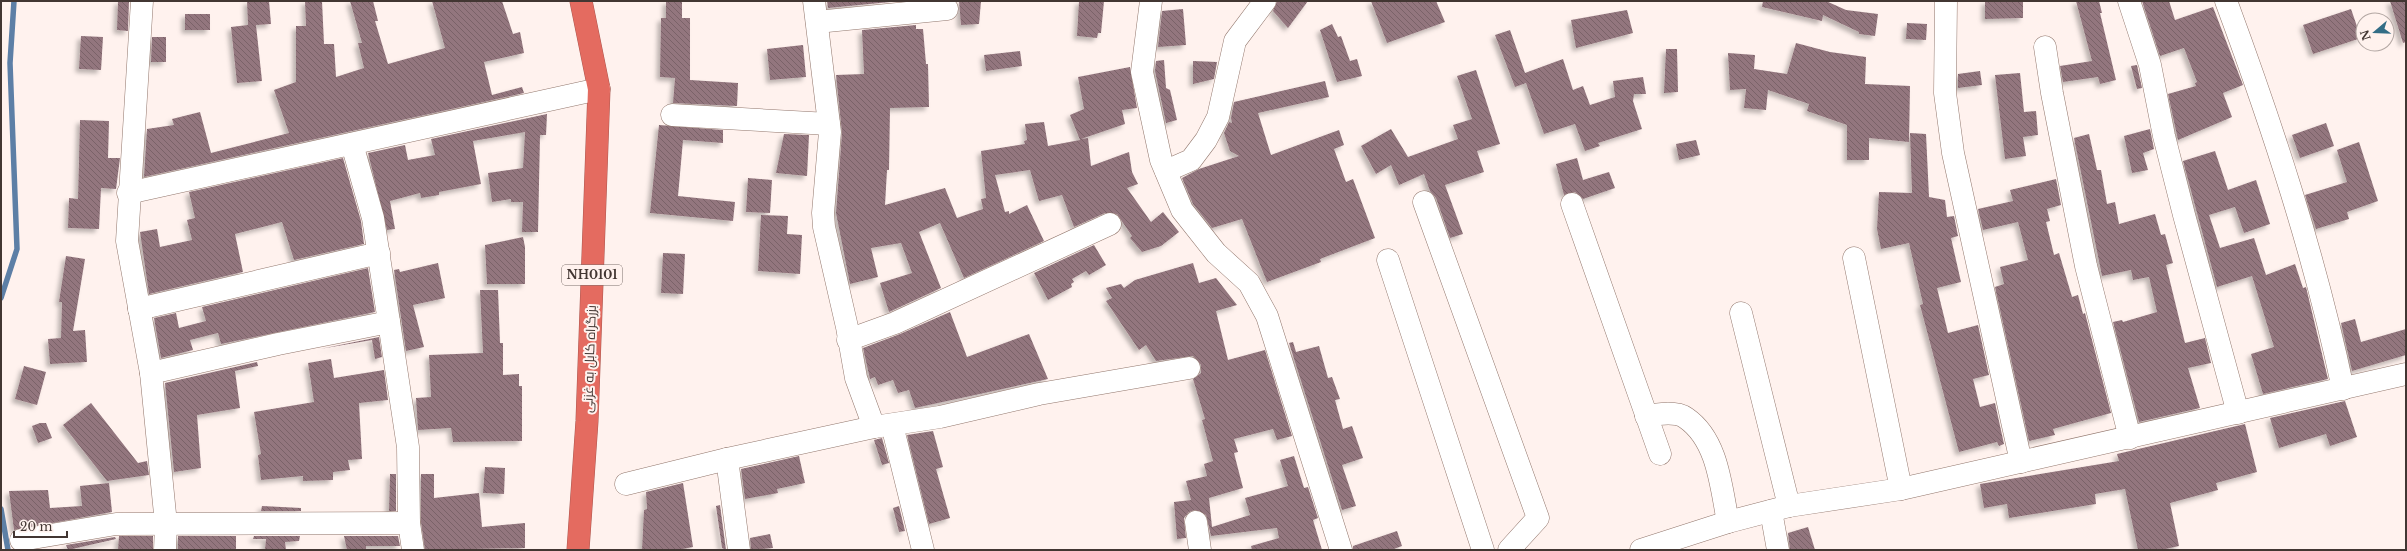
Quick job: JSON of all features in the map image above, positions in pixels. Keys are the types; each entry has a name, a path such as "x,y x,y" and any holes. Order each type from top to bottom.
{"highway":[{"name":"بزرگراه کابل به غزنی","path":"578,550 587,421 599,89 581,1"}],"street":[{"path":"142,1 128,193 127,241 151,373 166,524 165,550"},
{"path":"1151,1 1142,72 1161,160 1182,210 1216,253 1249,282 1267,316 1341,550"},
{"path":"1166,171 1191,160 1206,140 1218,117 1235,41 1265,1"},
{"path":"1946,1 1945,93 1953,153 2021,462"},
{"path":"2129,1 2150,65 2164,136 2184,216 2238,413"},
{"path":"2226,1 2256,82 2311,252 2328,315 2343,389"},
{"path":"922,550 883,426 856,378 824,227 829,124 816,12 947,9"},
{"path":"2045,47 2054,108 2086,266 2130,438"},
{"path":"128,193 599,89"},
{"path":"672,115 829,124"},
{"path":"352,144 373,218 379,253 408,447 409,523 413,550"},
{"path":"1424,202 1538,518 1510,550"},
{"path":"1572,204 1660,454"},
{"path":"848,340 896,323 1110,224"},
{"path":"140,309 379,253"},
{"path":"1854,258 1901,489"},
{"path":"1388,260 1483,550"},
{"path":"1741,313 1780,508 1778,550"},
{"path":"151,373 278,344 389,322"},
{"path":"626,484 727,459 883,426 940,417 1038,394 1188,368"},
{"path":"1641,550 1728,522 1780,508 1901,489 2406,374"},
{"path":"1646,416 1660,413 1685,417 1705,438 1715,462 1728,522"},
{"path":"727,459 740,550"},
{"path":"1196,522 1200,550"},
{"path":"21,540 116,524 409,523"}],"building":[{"path":"118,1 129,1 128,31 117,30"},
{"path":"247,1 269,1 271,24 256,25 262,81 237,83 231,27 248,25"},
{"path":"305,1 322,1 324,44 334,44 336,77 364,68 358,43 362,43 350,1 373,1 378,21 375,21 388,64 445,48 432,1 502,1 513,34 520,32 524,53 484,62 492,95 522,87 524,93 144,177 147,129 174,125 172,119 200,112 211,153 289,133 274,90 296,82 296,26 306,26"},
{"path":"666,1 682,1 682,18 690,18 690,80 738,83 737,106 673,103 675,78 660,77 661,18 666,18"},
{"path":"827,1 901,1 828,8"},
{"path":"959,1 981,1 979,24 961,25"},
{"path":"1079,1 1104,1 1101,33 1098,33 1097,38 1077,36"},
{"path":"1277,1 1308,1 1288,28 1273,11"},
{"path":"1371,1 1436,1 1445,22 1387,43"},
{"path":"1763,1 1826,1 1846,10 1878,14 1875,36 1859,34 1859,32 1823,15 1822,21 1762,7"},
{"path":"1985,1 2023,1 2023,18 1985,19"},
{"path":"2076,1 2099,1 2102,13 2100,13 2116,80 2100,84 2098,77 2063,82 2060,66 2092,61"},
{"path":"2142,1 2169,1 2175,20 2213,7 2243,85 2223,93 2232,117 2178,140 2168,94 2196,86 2195,83 2197,82 2184,48 2160,56"},
{"path":"2390,1 2406,1 2406,42 2403,43 2395,17 2395,12 2393,12"},
{"path":"1183,9 1186,45 1158,47 1162,11"},
{"path":"2351,9 2355,21 2355,40 2313,54 2303,25"},
{"path":"1627,10 1633,33 1576,48 1571,20"},
{"path":"185,14 210,14 210,30 185,30"},
{"path":"1907,23 1927,24 1926,40 1906,39"},
{"path":"1332,24 1338,37 1341,36 1350,61 1357,59 1362,76 1337,82 1320,30"},
{"path":"916,25 916,29 923,29 926,64 928,64 929,107 890,108 889,170 887,170 885,205 945,188 957,218 983,209 981,199 986,198 981,151 1025,144 1024,141 1027,140 1025,124 1044,122 1048,146 1080,140 1070,115 1084,109 1078,77 1130,67 1137,108 1122,110 1125,124 1081,139 1088,138 1091,166 1129,152 1132,172 1138,184 1127,188 1151,222 1163,212 1179,232 1161,246 1142,252 1130,238 1132,236 1117,214 1105,213 1074,227 1062,195 1039,201 1030,170 995,175 1005,212 1009,211 1009,214 1027,205 1044,241 964,278 940,223 919,232 941,288 889,312 880,283 912,273 901,243 871,248 878,277 850,284 836,213 842,133 836,75 864,74 862,30"},
{"path":"1510,30 1525,73 1563,59 1573,90 1583,86 1590,105 1615,97 1613,81 1643,77 1646,94 1634,94 1633,101 1642,129 1598,143 1600,146 1585,151 1575,124 1544,134 1526,83 1515,87 1495,35"},
{"path":"81,36 103,37 101,70 79,69"},
{"path":"152,37 166,37 166,62 151,62"},
{"path":"1796,43 1830,52 1866,57 1865,84 1910,86 1909,142 1869,138 1869,160 1847,160 1847,125 1807,111 1809,104 1768,90 1766,110 1744,108 1746,89 1730,90 1728,53 1755,55 1754,69 1787,74"},
{"path":"803,45 806,77 770,80 767,49"},
{"path":"1666,49 1677,49 1678,92 1664,93"},
{"path":"1020,51 1022,66 986,71 984,55"},
{"path":"1164,60 1166,88 1170,90 1177,120 1166,123 1155,71 1156,61"},
{"path":"1193,61 1217,62 1214,79 1193,84"},
{"path":"2137,65 2142,88 2137,89 2131,66"},
{"path":"1476,70 1500,144 1477,151 1484,172 1445,185 1463,234 1450,238 1436,198 1430,191 1424,174 1399,185 1391,165 1376,174 1361,146 1391,129 1408,157 1458,139 1453,125 1472,119 1457,76"},
{"path":"1980,71 1982,85 1958,88 1958,74"},
{"path":"2020,73 2024,112 2036,111 2038,135 2023,137 2026,156 2005,159 1995,75"},
{"path":"1325,81 1329,97 1258,113 1271,155 1339,130 1344,145 1334,149 1346,182 1353,179 1375,238 1320,259 1321,262 1267,282 1242,219 1212,228 1193,204 1182,178 1199,169 1239,156 1230,151 1224,133 1229,122 1232,123 1231,118 1234,102"},
{"path":"547,114 546,135 540,135 538,232 522,232 523,202 511,202 511,199 492,202 488,173 523,168 525,132 473,141 481,184 439,192 439,195 421,198 420,193 390,201 395,229 387,230 368,153 405,145 408,160 435,155 431,139"},
{"path":"80,120 109,121 108,158 120,158 116,189 101,188 99,229 68,228 69,198 78,199"},
{"path":"2326,123 2334,146 2300,158 2292,135"},
{"path":"659,125 723,130 723,143 683,140 678,196 735,202 733,221 650,213"},
{"path":"2150,129 2154,149 2143,153 2148,170 2132,173 2124,136"},
{"path":"1910,133 1926,134 1929,197 1945,200 1947,217 1954,216 1958,236 1951,238 1961,282 1937,288 1948,333 1978,325 1989,375 1973,379 1980,407 1995,403 2004,444 1999,446 1997,442 1959,452 1920,305 1923,304 1909,243 1881,249 1877,229 1879,192 1912,193"},
{"path":"784,134 809,135 807,176 776,173"},
{"path":"2089,134 2097,170 2101,170 2107,204 2115,202 2119,224 2155,214 2161,235 2165,234 2173,263 2166,265 2185,343 2205,338 2211,363 2188,368 2200,408 2139,422 2113,322 2122,320 2123,322 2157,312 2149,277 2133,280 2131,270 2102,276 2074,138"},
{"path":"1696,140 1700,155 1679,160 1676,144"},
{"path":"2359,142 2378,201 2347,212 2349,219 2316,229 2305,195 2347,182 2337,150"},
{"path":"2215,151 2228,190 2256,180 2270,224 2244,233 2235,207 2209,215 2220,248 2254,238 2266,275 2295,264 2303,288 2306,287 2328,379 2263,394 2251,354 2274,347 2252,276 2217,287 2183,161"},
{"path":"343,158 361,221 364,244 294,260 282,222 235,234 243,272 149,294 140,232 157,229 160,247 192,240 187,220 195,218 189,192"},
{"path":"1577,158 1583,180 1609,172 1615,188 1583,199 1575,192 1564,195 1556,164"},
{"path":"748,178 772,180 770,213 746,212"},
{"path":"2056,179 2061,205 2047,209 2050,221 2046,222 2054,255 2059,253 2072,297 2078,295 2083,314 2085,313 2111,413 2053,429 2055,435 2029,441 1995,287 2004,284 2000,267 2028,260 2018,222 1983,230 1978,209 2013,201 2010,190"},
{"path":"761,215 788,216 787,234 802,235 800,274 758,271"},
{"path":"523,237 525,247 525,284 487,284 485,245"},
{"path":"1094,245 1106,265 1089,275 1086,271 1072,279 1074,282 1071,284 1072,287 1048,300 1034,273"},
{"path":"663,253 685,254 683,294 661,293"},
{"path":"66,256 85,259 73,331 85,330 87,362 50,364 48,339 61,338 62,302 59,302"},
{"path":"438,263 445,298 413,305 424,347 406,351 394,270 399,269 400,272"},
{"path":"1193,263 1199,283 1216,278 1237,305 1216,311 1228,360 1265,350 1292,436 1277,440 1273,429 1234,439 1238,452 1234,453 1243,488 1209,498 1212,527 1250,515 1245,498 1288,486 1280,460 1294,456 1304,488 1308,487 1318,518 1313,520 1322,550 1252,550 1251,546 1279,538 1277,528 1211,536 1206,515 1195,510 1189,512 1184,518 1186,538 1177,539 1174,502 1191,500 1186,481 1207,476 1204,464 1213,461 1202,420 1205,419 1193,379 1201,373 1201,365 1193,356 1156,361 1146,345 1139,350 1106,301 1112,298 1106,288 1121,284 1124,288 1135,280"},
{"path":"368,268 375,312 221,344 218,333 190,340 193,350 161,358 154,318 176,313 179,328 206,321 202,307"},
{"path":"480,290 498,290 500,343 503,343 503,375 519,374 519,386 522,386 522,441 453,442 451,428 418,430 416,398 431,397 429,355 483,353"},
{"path":"950,312 967,357 1029,334 1048,379 915,408 909,390 898,393 893,380 878,385 875,377 870,379 863,348 900,334"},
{"path":"2355,319 2361,342 2406,329 2406,355 2352,371 2341,323"},
{"path":"379,337 382,357 375,359 372,340 320,349"},
{"path":"1293,342 1296,352 1319,346 1328,378 1332,377 1340,399 1335,400 1343,429 1352,426 1363,458 1342,465 1356,506 1342,510 1289,343"},
{"path":"331,359 334,378 384,370 388,400 359,403 362,459 348,460 350,470 333,472 333,480 303,481 303,476 261,480 258,455 261,454 254,412 314,402 308,363"},
{"path":"257,362 258,366 235,371 240,408 197,415 201,468 174,472 165,383"},
{"path":"24,366 46,372 37,405 15,399"},
{"path":"2345,401 2357,437 2330,446 2326,434 2279,448 2270,418"},
{"path":"91,403 138,463 147,461 149,475 107,481 63,425"},
{"path":"40,423 46,423 52,438 38,443 32,426"},
{"path":"2245,424 2257,472 2216,483 2218,490 2170,503 2179,546 2161,550 2138,550 2125,489 2095,494 2096,504 2009,518 2007,504 1984,508 1980,484 2119,461 2117,454"},
{"path":"933,431 943,467 936,469 950,518 929,524 907,435"},
{"path":"882,438 889,463 882,465 874,440"},
{"path":"799,456 805,483 777,489 778,493 745,499 741,469"},
{"path":"485,467 505,468 504,494 483,493"},
{"path":"390,474 396,474 396,511 389,511"},
{"path":"421,474 434,474 434,498 479,493 482,527 525,523 525,548 425,550 421,522"},
{"path":"109,483 112,512 14,530 9,491 48,490 50,508 82,506 80,486"},
{"path":"683,483 693,547 677,550 642,550 644,510 647,509 646,492"},
{"path":"720,505 726,550 722,548 716,506"},
{"path":"262,506 301,508 301,511 261,511"},
{"path":"899,506 905,531 899,532 893,508"},
{"path":"1808,527 1815,550 1790,550 1788,533"},
{"path":"1397,531 1402,546 1391,550 1353,550 1353,546"},
{"path":"770,534 773,548 751,550 750,538"},
{"path":"119,536 153,536 153,550 118,550"},
{"path":"178,536 236,536 236,550 178,550"},
{"path":"254,536 300,536 299,541 285,542 286,550 265,550 266,539 253,539"},
{"path":"344,536 398,536 400,546 366,546 366,550 347,550"},
{"path":"115,537 116,539 68,550 66,545"}],"waterway":[{"path":"1,298 17,249 10,63 14,1"},
{"path":"1,509 8,550"}]}
